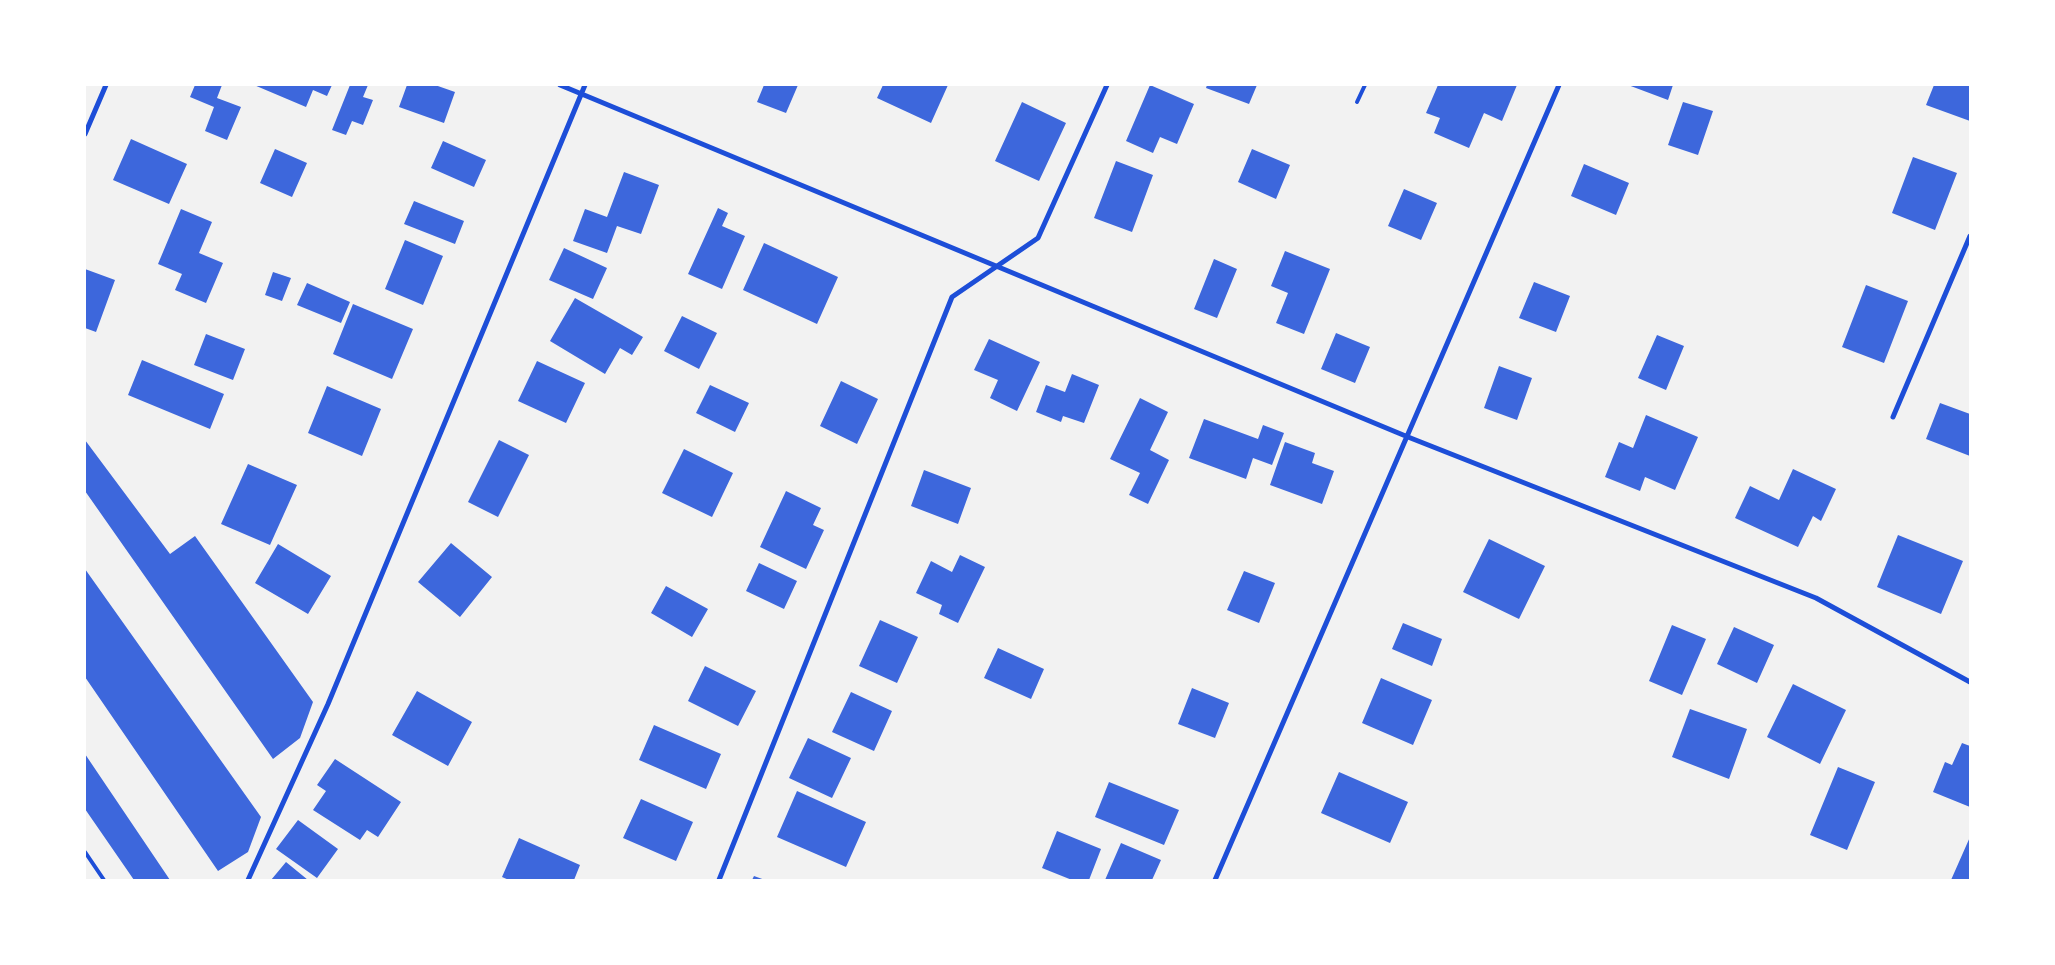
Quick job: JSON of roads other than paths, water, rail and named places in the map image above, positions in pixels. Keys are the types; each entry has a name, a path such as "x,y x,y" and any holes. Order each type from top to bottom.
{"street":[{"path":"85,134 106,85"},
{"path":"560,85 1408,437 1816,598 1970,682"},
{"path":"248,880 328,704 585,85"},
{"path":"719,880 952,297 997,268 1038,238 1107,85"},
{"path":"1215,880 1559,85"},
{"path":"1894,417 1970,236"}],"lane":[{"path":"1357,102 1365,85"},
{"path":"85,852 104,880"}]}
